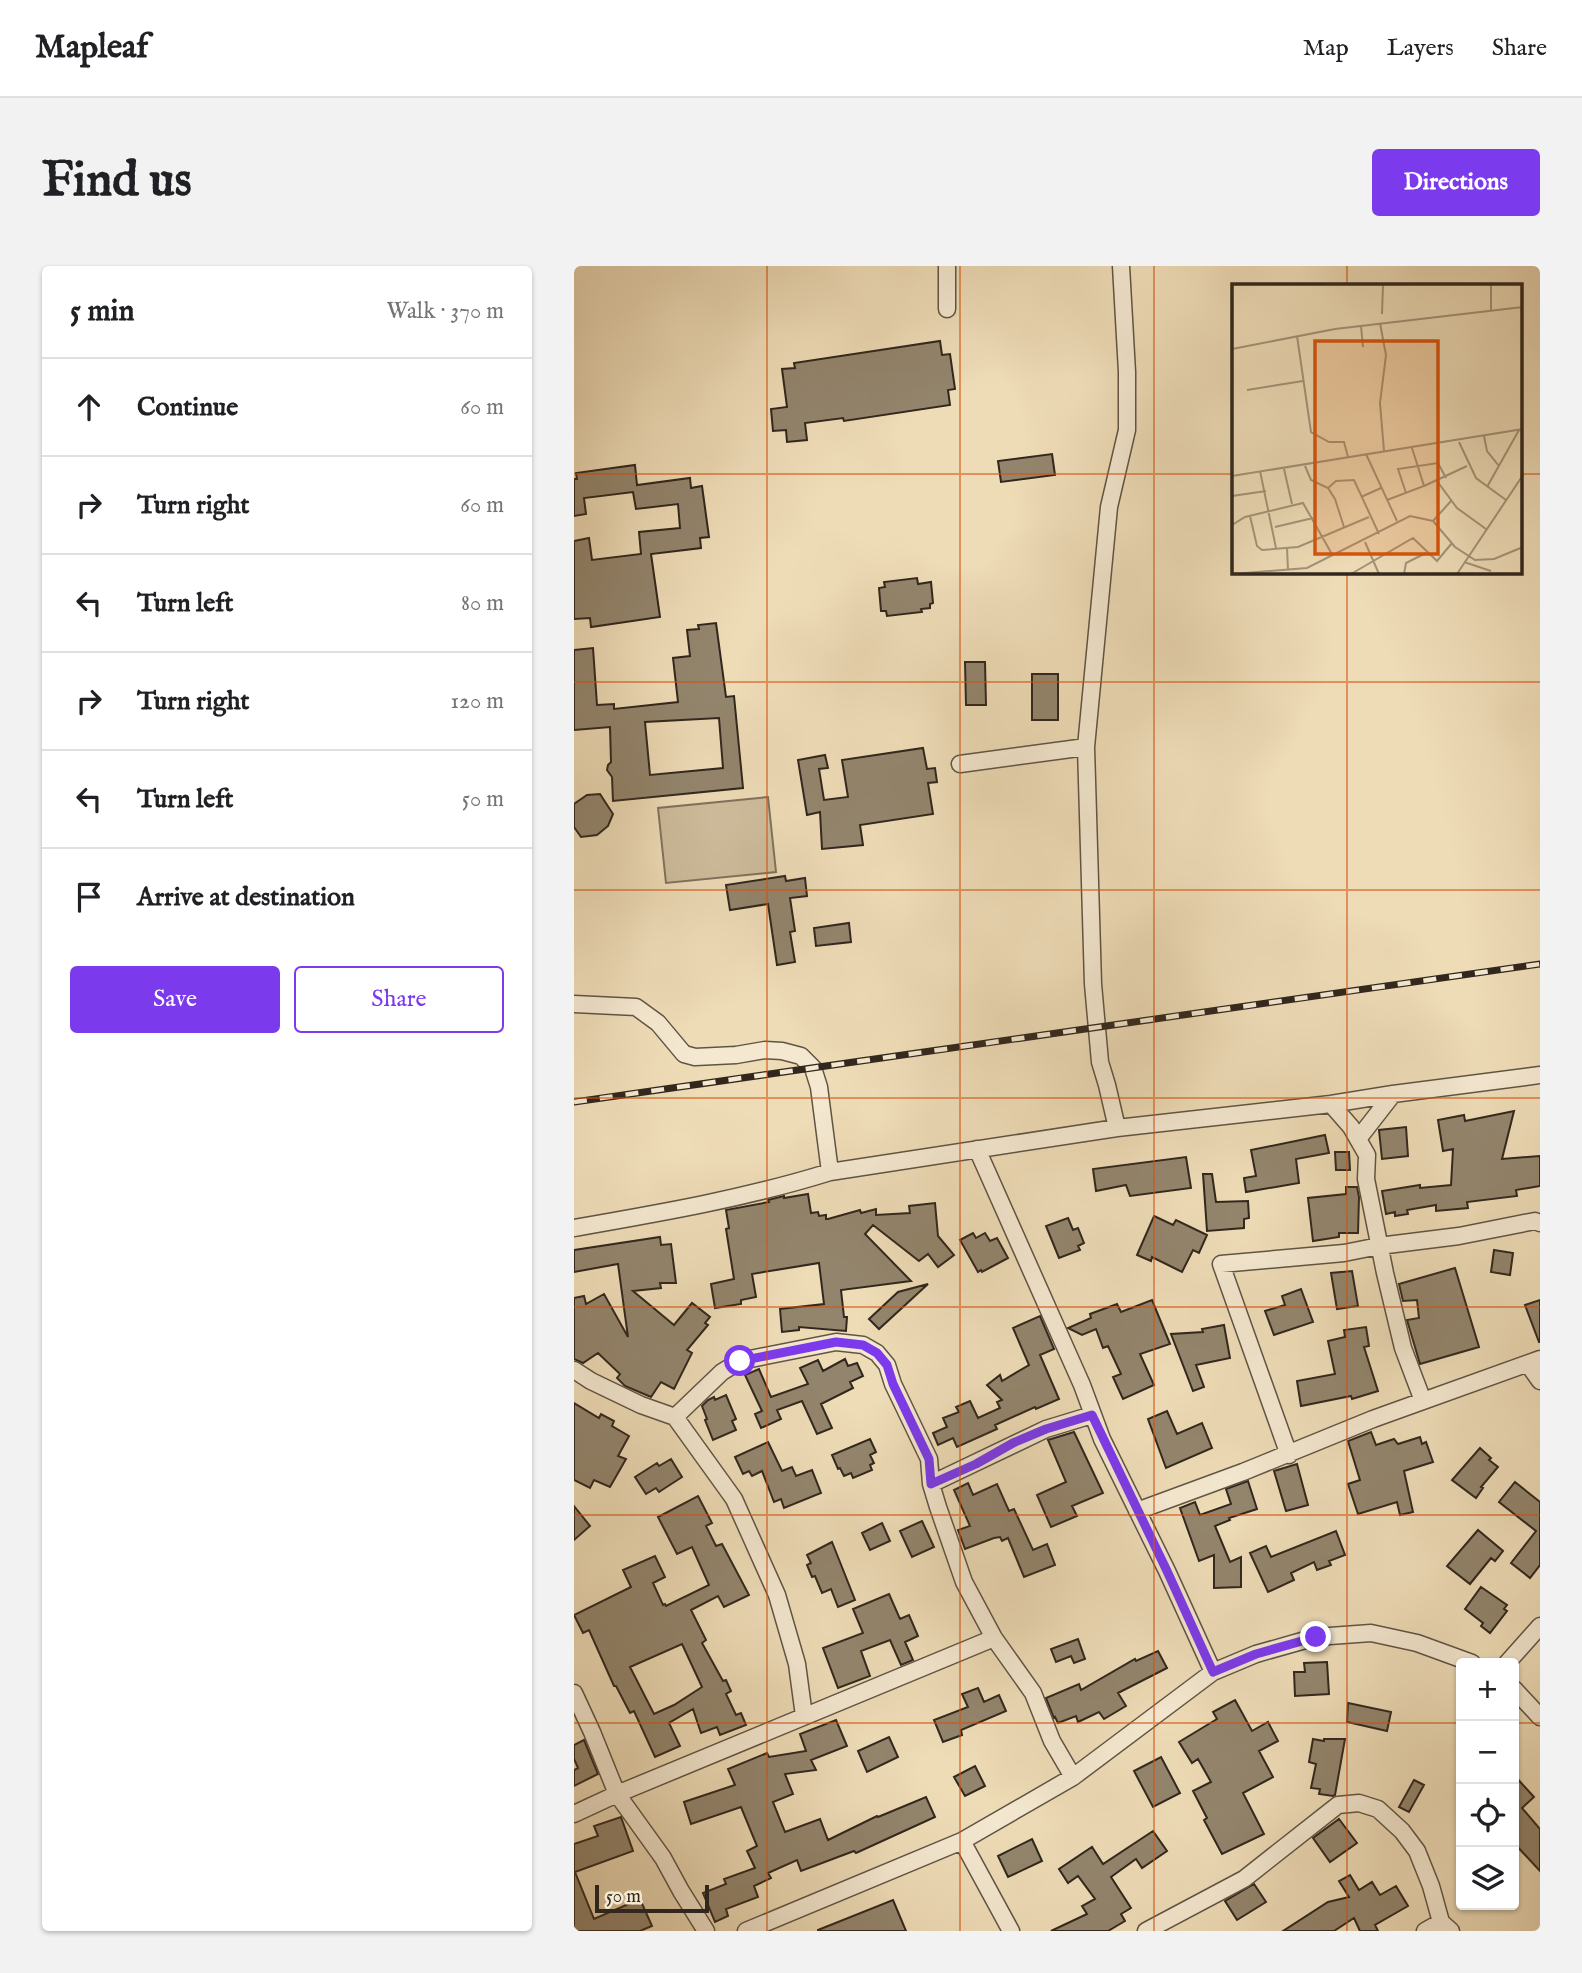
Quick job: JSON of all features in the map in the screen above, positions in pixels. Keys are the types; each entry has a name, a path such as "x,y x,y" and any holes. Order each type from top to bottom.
{"street":[{"path":"947,266 947,309"},
{"path":"1118,1128 1100,1062 1093,984 1086,747 1109,507 1126,430 1127,372 1121,266"},
{"path":"961,764 1086,747"},
{"path":"574,1004 636,1007 657,1023 684,1054 695,1057 765,1050 801,1056 813,1068 819,1087 830,1172"},
{"path":"574,1227 781,1186 830,1172 977,1149 1118,1128 1331,1104 1540,1076"},
{"path":"1358,1139 1393,1094"},
{"path":"1331,1104 1351,1127 1367,1155 1366,1180 1403,1348 1423,1401"},
{"path":"977,1149 1082,1385 1092,1415 1213,1672"},
{"path":"1289,1455 1222,1264 1344,1253 1459,1237 1535,1221 1540,1223"},
{"path":"675,1417 722,1372 740,1361 836,1342 863,1345 877,1353 887,1365 893,1384 929,1459 931,1484 964,1582 994,1638 1033,1693 1052,1741 1073,1777"},
{"path":"1137,1511 1289,1455 1373,1419 1534,1362 1540,1381"},
{"path":"574,1370 641,1405 675,1417 734,1499 777,1595 797,1664 804,1716"},
{"path":"931,1484 976,1464 1013,1443 1046,1429 1092,1415"},
{"path":"1511,1658 1540,1626"},
{"path":"746,1931 962,1841 1073,1777 1213,1672 1256,1654 1316,1637 1371,1633 1417,1643 1458,1658"},
{"path":"574,1814 994,1638"},
{"path":"574,1693 617,1794 663,1858 706,1931"},
{"path":"1519,1694 1540,1717"},
{"path":"1146,1931 1244,1879 1338,1805 1359,1803 1378,1810 1402,1830 1417,1851 1446,1926 1425,1931"},
{"path":"962,1841 1011,1931"}],"shaded area":[{"path":"768,797 776,872 666,883 658,808"}],"building":[{"path":"940,341 942,355 950,354 955,389 948,390 950,405 844,421 843,418 805,423 807,440 787,442 786,430 773,431 771,409 787,407 782,369 795,368 794,363"},
{"path":"1052,454 1055,475 1001,482 998,461"},
{"path":"635,465 637,485 690,478 691,488 702,486 709,537 700,538 701,548 651,554 660,617 591,627 590,618 574,619 574,541 589,538 592,560 641,554 639,532 680,528 678,504 636,509 633,492 584,498 586,514 574,516 576,473"},
{"path":"917,578 918,584 931,582 933,603 930,608 921,609 922,612 887,616 886,611 881,611 879,588 885,587 884,582"},
{"path":"716,623 726,697 734,696 743,788 613,801 612,777 607,770 611,762 610,727 574,730 574,650 593,648 597,705 614,704 614,709 678,702 673,658 690,656 687,630 699,629 698,625","holes":["719,718 723,768 650,775 645,722"]},
{"path":"965,662 985,662 986,705 966,705"},
{"path":"1032,674 1058,674 1058,720 1032,720"},
{"path":"923,748 927,769 935,768 937,782 928,783 933,814 860,825 863,845 822,849 820,812 807,815 798,760 825,755 828,768 819,769 824,800 848,797 842,760"},
{"path":"600,794 613,814 608,826 597,835 581,837 574,827 574,804 587,795"},
{"path":"785,876 786,881 805,878 807,896 790,898 795,931 790,932 795,962 777,965 768,904 730,910 726,885"},
{"path":"849,923 851,942 816,946 814,928"},
{"path":"1514,1111 1502,1159 1540,1156 1540,1186 1516,1190 1517,1196 1467,1202 1468,1208 1436,1211 1436,1205 1407,1210 1408,1214 1386,1214 1382,1191 1420,1185 1420,1188 1451,1185 1453,1149 1443,1151 1438,1120 1464,1115 1465,1121"},
{"path":"1406,1127 1408,1156 1382,1159 1379,1130"},
{"path":"1325,1135 1329,1153 1296,1159 1299,1183 1246,1192 1244,1178 1256,1176 1251,1150"},
{"path":"1335,1152 1349,1152 1350,1170 1336,1170"},
{"path":"1186,1157 1191,1188 1130,1196 1126,1185 1096,1191 1093,1169"},
{"path":"1203,1174 1212,1174 1216,1202 1248,1201 1249,1218 1244,1219 1244,1228 1207,1231"},
{"path":"1346,1187 1357,1187 1358,1233 1339,1233 1339,1237 1313,1241 1308,1198 1346,1194"},
{"path":"808,1194 811,1213 826,1215 826,1219 860,1210 861,1213 876,1209 876,1215 910,1213 909,1206 935,1203 938,1236 954,1255 938,1267 928,1254 919,1261 873,1225 865,1234 911,1281 841,1290 844,1317 847,1317 846,1331 799,1327 799,1330 782,1332 780,1309 824,1304 819,1263 752,1274 756,1297 741,1300 741,1304 715,1308 711,1284 734,1279 726,1229 729,1228 726,1210 769,1202 768,1200 784,1196"},
{"path":"1154,1216 1173,1225 1176,1220 1207,1235 1199,1253 1193,1250 1182,1272 1152,1257 1151,1261 1137,1255"},
{"path":"1068,1218 1073,1230 1078,1228 1084,1243 1078,1246 1080,1250 1059,1258 1046,1226"},
{"path":"973,1233 976,1238 985,1233 990,1241 997,1238 1008,1258 978,1272 960,1240"},
{"path":"660,1237 661,1245 671,1244 676,1283 660,1283 661,1288 633,1291 674,1325 692,1303 710,1317 705,1323 708,1325 687,1350 692,1353 674,1389 661,1382 651,1397 625,1386 617,1378 620,1374 598,1353 583,1363 574,1359 574,1298 584,1296 586,1304 604,1294 628,1337 618,1264 574,1272 574,1250"},
{"path":"1494,1250 1513,1253 1510,1275 1491,1272"},
{"path":"1455,1268 1479,1347 1420,1364 1407,1320 1419,1318 1417,1300 1403,1301 1399,1284"},
{"path":"1352,1271 1358,1306 1337,1309 1331,1273"},
{"path":"928,1284 879,1329 869,1319 898,1292"},
{"path":"1301,1289 1313,1322 1274,1335 1265,1311 1285,1305 1282,1296"},
{"path":"1152,1300 1170,1344 1140,1354 1154,1385 1123,1399 1113,1377 1121,1374 1108,1346 1103,1348 1096,1329 1082,1335 1068,1328 1091,1318 1090,1314 1117,1304 1121,1312"},
{"path":"1540,1300 1540,1342 1539,1342 1525,1305"},
{"path":"1040,1316 1054,1349 1040,1355 1059,1399 995,1425 997,1429 957,1447 953,1438 938,1445 933,1433 947,1427 943,1418 959,1412 956,1407 970,1401 978,1418 1000,1408 997,1402 1002,1400 987,1385 1000,1375 1002,1381 1029,1365 1013,1328"},
{"path":"1224,1325 1230,1358 1196,1365 1204,1387 1193,1391 1171,1334 1203,1332 1202,1329"},
{"path":"1366,1327 1369,1346 1364,1347 1378,1391 1352,1399 1351,1396 1301,1406 1297,1381 1335,1374 1328,1341 1345,1337 1344,1330"},
{"path":"845,1359 848,1366 857,1363 863,1376 850,1382 853,1388 821,1404 832,1428 817,1434 802,1401 777,1410 781,1419 761,1428 755,1414 762,1411 745,1375 759,1369 771,1397 808,1384 800,1368 818,1360 823,1371"},
{"path":"726,1395 736,1419 732,1421 736,1430 713,1440 702,1406 714,1397 715,1400"},
{"path":"574,1403 599,1418 601,1414 614,1421 612,1426 629,1436 618,1456 626,1459 610,1487 594,1480 590,1488 574,1480"},
{"path":"1167,1411 1177,1434 1202,1423 1212,1448 1166,1468 1148,1419"},
{"path":"1074,1432 1103,1493 1072,1506 1077,1516 1051,1527 1037,1495 1066,1482 1048,1440"},
{"path":"1371,1432 1376,1445 1394,1439 1398,1444 1420,1437 1422,1444 1426,1442 1433,1462 1404,1471 1413,1512 1400,1515 1397,1502 1358,1514 1348,1484 1360,1480 1348,1441"},
{"path":"870,1439 876,1452 870,1455 874,1463 870,1465 872,1470 853,1478 851,1473 844,1476 832,1455"},
{"path":"768,1442 782,1471 792,1467 796,1476 812,1470 821,1493 784,1508 781,1499 774,1502 762,1471 752,1476 749,1471 743,1474 735,1457"},
{"path":"1480,1448 1498,1467 1481,1487 1483,1488 1476,1498 1452,1480"},
{"path":"671,1459 682,1477 659,1492 656,1488 646,1494 635,1477 657,1463 659,1466"},
{"path":"1297,1464 1308,1505 1286,1511 1274,1471"},
{"path":"1248,1481 1257,1509 1229,1518 1230,1520 1215,1526 1230,1562 1241,1557 1241,1587 1214,1588 1214,1555 1199,1561 1180,1508 1195,1502 1200,1515 1231,1504 1226,1489"},
{"path":"1515,1482 1540,1502 1540,1565 1530,1578 1511,1563 1536,1531 1499,1502"},
{"path":"968,1483 973,1495 997,1484 1009,1511 1014,1509 1033,1550 1047,1544 1055,1565 1024,1577 1008,1538 1002,1541 1000,1537 994,1538 965,1549 958,1530 970,1526 954,1490"},
{"path":"698,1496 712,1523 706,1526 716,1546 722,1544 749,1595 724,1607 718,1596 691,1610 706,1640 702,1643 731,1691 726,1694 736,1715 741,1713 746,1725 720,1735 717,1727 701,1733 693,1709 669,1723 680,1746 655,1757 634,1711 630,1713 614,1686 589,1630 583,1633 574,1615 631,1587 623,1570 655,1556 665,1577 653,1583 663,1605 666,1606 709,1585 692,1547 677,1554 658,1517","holes":["682,1644 702,1687 654,1714 630,1667"]},
{"path":"574,1506 590,1526 574,1540"},
{"path":"922,1521 934,1547 912,1557 900,1531"},
{"path":"882,1523 890,1541 870,1550 862,1533"},
{"path":"1478,1530 1503,1551 1495,1561 1491,1558 1470,1584 1447,1566"},
{"path":"1336,1531 1345,1555 1329,1561 1331,1565 1317,1570 1314,1562 1291,1573 1294,1580 1268,1592 1250,1553 1266,1546 1271,1557"},
{"path":"832,1542 855,1600 838,1607 831,1589 822,1593 807,1565 811,1563 807,1555"},
{"path":"1481,1587 1507,1605 1504,1609 1507,1611 1490,1633 1481,1626 1483,1623 1465,1609"},
{"path":"889,1594 900,1619 909,1615 918,1636 905,1642 913,1660 901,1665 890,1640 861,1651 870,1676 838,1688 823,1648 863,1633 853,1609"},
{"path":"1078,1639 1085,1659 1074,1663 1071,1656 1056,1662 1051,1649"},
{"path":"1158,1651 1167,1668 1118,1693 1126,1706 1104,1719 1099,1712 1078,1722 1076,1716 1058,1723 1054,1718 1046,1698 1079,1684 1081,1690 1135,1659 1136,1661"},
{"path":"1327,1662 1329,1694 1295,1696 1294,1672 1305,1672 1304,1663"},
{"path":"978,1688 984,1702 999,1695 1006,1711 961,1730 962,1735 943,1742 934,1720 968,1707 962,1694"},
{"path":"1235,1700 1252,1731 1268,1722 1278,1741 1259,1751 1273,1777 1243,1793 1264,1834 1222,1854 1204,1820 1207,1818 1193,1791 1211,1782 1198,1759 1192,1763 1179,1742 1217,1719 1213,1712"},
{"path":"1348,1703 1391,1712 1387,1731 1347,1722"},
{"path":"836,1720 847,1746 811,1760 816,1770 785,1774 793,1794 773,1802 785,1832 820,1819 828,1840 877,1816 926,1797 935,1817 856,1853 854,1851 801,1871 797,1860 768,1873 771,1878 754,1886 758,1897 726,1909 728,1916 715,1922 703,1893 726,1884 724,1879 755,1868 747,1851 757,1846 741,1807 691,1824 684,1802 735,1785 728,1769 767,1753 769,1757 806,1751 800,1734"},
{"path":"889,1737 898,1757 867,1772 858,1751"},
{"path":"1313,1739 1345,1739 1333,1796 1319,1794 1320,1789 1311,1788 1316,1764 1309,1762"},
{"path":"584,1740 598,1774 574,1786 574,1770 578,1768 574,1759 574,1745"},
{"path":"1161,1757 1180,1793 1153,1807 1134,1771"},
{"path":"975,1766 985,1786 965,1796 954,1777"},
{"path":"1414,1780 1424,1785 1409,1812 1399,1807"},
{"path":"1519,1780 1534,1797 1522,1808 1540,1829 1540,1871 1519,1848"},
{"path":"621,1817 633,1851 575,1872 594,1919 640,1899 652,1926 640,1931 574,1931 574,1844 598,1836 594,1826"},
{"path":"1339,1819 1357,1843 1330,1862 1313,1838"},
{"path":"1153,1831 1167,1851 1142,1868 1136,1859 1111,1877 1131,1908 1121,1914 1125,1921 1108,1931 1051,1931 1087,1914 1082,1906 1095,1899 1078,1876 1068,1883 1059,1869 1092,1847 1103,1864"},
{"path":"1032,1839 1042,1861 1008,1877 998,1856"},
{"path":"1350,1875 1359,1890 1372,1882 1380,1895 1396,1886 1408,1906 1375,1925 1378,1931 1360,1931 1354,1918 1334,1931 1283,1931 1328,1902 1349,1897 1339,1881"},
{"path":"1254,1884 1266,1902 1237,1920 1225,1901"},
{"path":"893,1900 906,1931 818,1931 818,1930"}],"railway":[{"path":"574,1102 1540,964"}],"route":[{"path":"740,1361 836,1342 863,1345 877,1353 887,1365 893,1384 929,1459 931,1484 976,1464 1013,1443 1046,1429 1092,1415 1213,1672 1256,1654 1316,1637"}]}
